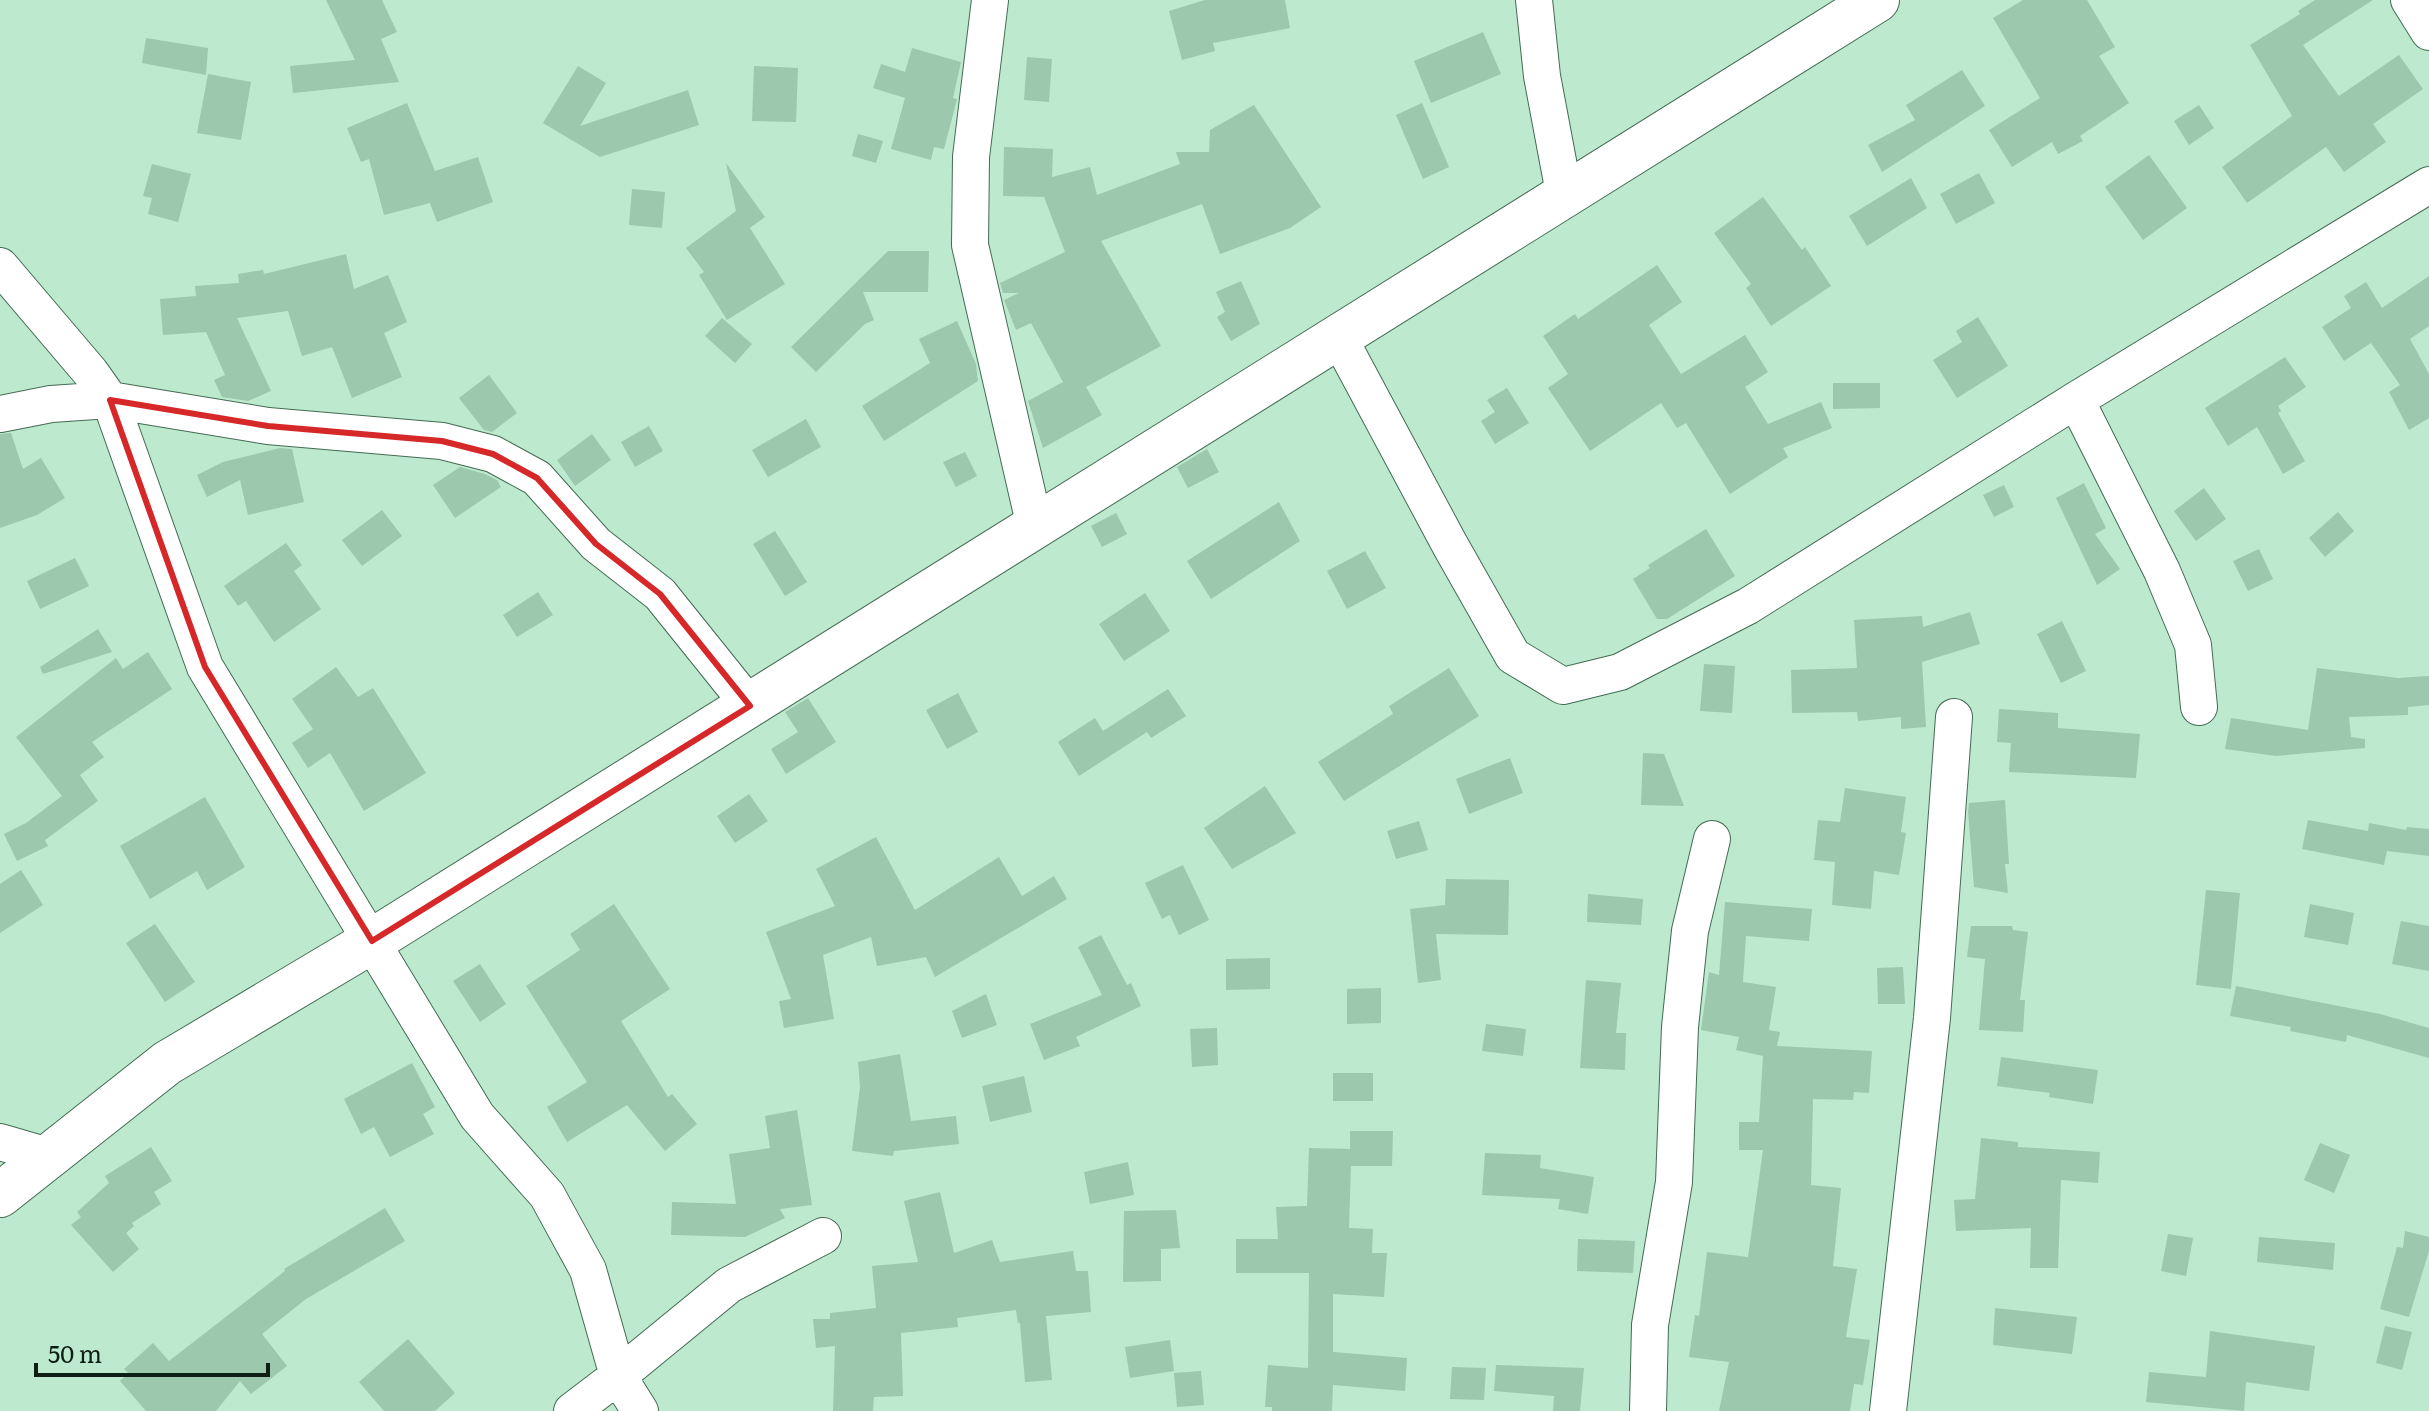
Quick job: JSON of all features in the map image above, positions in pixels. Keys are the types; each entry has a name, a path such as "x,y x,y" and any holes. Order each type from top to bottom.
{"street":[{"path":"990,0 971,157 970,245 1035,527"},
{"path":"1534,0 1542,76 1564,193"},
{"path":"0,1195 167,1063 372,941 1877,0"},
{"path":"2409,0 2429,32"},
{"path":"1338,336 1513,656 1563,686 1620,672 1748,606 2076,400 2429,185"},
{"path":"0,266 91,373 110,400 205,667 477,1116 547,1195 588,1270 618,1376 640,1411"},
{"path":"0,414 51,404 110,400 268,426 442,441 493,454 537,478 596,544 660,594 750,706"},
{"path":"2076,400 2162,571 2193,645 2199,707"},
{"path":"1888,1411 1932,1018 1954,717"},
{"path":"1648,1411 1650,1325 1674,1182 1680,1027 1690,931 1712,839"},
{"path":"0,1142 48,1156"},
{"path":"572,1411 729,1285 823,1236"}],"highlighted area":[{"path":"110,400 268,426 442,441 493,454 537,478 596,544 660,594 750,706 372,941 205,667"}],"building":[{"path":"326,0 382,0 397,32 381,39 399,82 293,93 290,66 355,60"},
{"path":"1205,0 1285,0 1290,28 1213,43 1215,51 1182,60 1169,11"},
{"path":"2023,0 2087,0 2115,47 2099,56 2129,103 2080,136 2083,141 2058,154 2052,142 2012,167 1989,130 2040,98 1993,18"},
{"path":"2315,0 2373,0 2303,45 2339,96 2399,55 2423,89 2373,124 2386,142 2344,172 2326,147 2247,203 2222,167 2292,116 2250,45 2300,14 2298,11"},
{"path":"1483,32 1501,74 1431,103 1414,61"},
{"path":"146,38 208,48 206,75 142,63"},
{"path":"912,48 961,62 953,98 957,99 944,149 934,147 931,160 891,149 905,98 873,88 881,64 905,72"},
{"path":"1027,57 1052,59 1049,102 1024,100"},
{"path":"578,66 606,83 580,126 688,90 699,125 600,157 543,123"},
{"path":"754,66 798,68 796,122 752,121"},
{"path":"1962,70 1985,106 1882,172 1868,145 1915,120 1906,105"},
{"path":"208,74 251,82 241,140 197,133"},
{"path":"407,103 435,171 478,157 493,202 437,222 430,203 384,215 369,159 361,162 347,128"},
{"path":"1422,103 1449,167 1423,179 1396,115"},
{"path":"1254,105 1321,207 1290,228 1220,254 1202,204 1101,241 1161,346 1086,387 1102,415 1043,448 1028,401 1063,382 1031,323 1016,330 1004,300 1019,293 1003,293 1000,283 1065,252 1044,197 1003,196 1004,147 1053,149 1052,177 1090,167 1097,195 1180,164 1176,152 1209,152 1210,130"},
{"path":"2199,105 2214,128 2189,145 2174,121"},
{"path":"858,134 883,141 876,163 852,156"},
{"path":"2149,155 2187,208 2143,240 2105,187"},
{"path":"726,163 765,217 750,228 785,284 727,320 699,275 704,272 686,248 736,211"},
{"path":"152,164 191,174 178,222 148,214 152,198 143,196"},
{"path":"1979,173 1995,203 1956,224 1940,194"},
{"path":"1911,178 1927,208 1867,246 1849,216"},
{"path":"632,189 665,192 662,228 629,225"},
{"path":"1763,197 1802,250 1805,247 1831,286 1771,326 1746,288 1751,284 1714,233"},
{"path":"888,251 929,251 928,292 863,292 874,320 865,324 816,372 791,347"},
{"path":"346,254 354,289 388,275 407,322 384,333 402,377 352,398 332,347 302,356 288,311 237,318 271,391 248,401 222,397 214,380 225,375 206,332 163,335 160,299 196,296 195,286 239,283 238,274 263,270 264,274"},
{"path":"1657,265 1682,302 1649,325 1681,374 1745,335 1768,372 1745,387 1768,424 1821,402 1832,428 1783,448 1788,457 1730,494 1686,423 1677,428 1661,403 1590,451 1548,388 1568,374 1543,336 1575,314 1578,319"},
{"path":"2429,276 2429,326 2410,339 2429,374 2429,418 2409,430 2389,392 2400,385 2371,343 2344,361 2322,327 2351,308 2344,296 2366,282 2382,308"},
{"path":"1241,281 1260,324 1231,341 1217,317 1225,312 1216,292"},
{"path":"1978,317 2008,366 1957,398 1933,360 1962,342 1956,331"},
{"path":"722,318 752,344 735,363 705,336"},
{"path":"957,321 976,364 978,381 884,441 862,406 930,363 919,339"},
{"path":"2285,357 2306,387 2278,406 2281,411 2278,413 2305,461 2283,474 2257,427 2228,446 2205,408"},
{"path":"489,375 517,413 492,432 484,430 459,398"},
{"path":"1833,383 1880,383 1880,408 1833,409"},
{"path":"1507,388 1529,423 1495,444 1481,421 1495,412 1487,400"},
{"path":"806,419 821,447 768,477 752,450"},
{"path":"649,426 663,451 635,467 621,442"},
{"path":"11,433 23,469 41,458 65,498 37,515 0,528 0,434"},
{"path":"592,434 611,460 575,486 557,460"},
{"path":"280,448 292,449 304,502 248,515 240,480 207,497 197,475 223,462"},
{"path":"1207,449 1219,472 1188,488 1177,467"},
{"path":"965,452 977,476 956,487 943,462"},
{"path":"460,467 485,474 497,480 501,487 455,518 433,485"},
{"path":"2084,483 2106,528 2095,534 2120,569 2097,585 2056,498"},
{"path":"2004,485 2014,507 1994,517 1983,495"},
{"path":"2204,488 2226,519 2196,541 2174,511"},
{"path":"1279,502 1300,541 1211,599 1187,561"},
{"path":"382,510 402,536 362,566 342,540"},
{"path":"2338,512 2354,531 2325,557 2309,538"},
{"path":"1116,513 1127,534 1102,547 1091,526"},
{"path":"1706,529 1735,576 1667,619 1657,619 1633,579 1650,568 1648,565"},
{"path":"775,531 807,582 785,596 753,544"},
{"path":"286,543 302,565 294,571 321,609 274,642 246,601 238,606 224,586"},
{"path":"2259,549 2273,579 2248,591 2233,561"},
{"path":"1365,551 1386,588 1347,609 1327,571"},
{"path":"75,558 89,586 40,609 27,581"},
{"path":"538,592 553,615 517,637 503,615"},
{"path":"1145,593 1170,631 1124,661 1099,624"},
{"path":"1970,612 1980,644 1922,662 1926,727 1901,729 1901,717 1858,721 1857,712 1792,713 1791,670 1857,668 1854,620 1922,616 1923,627"},
{"path":"2062,621 2086,671 2061,683 2037,634"},
{"path":"98,629 112,652 43,674 40,667"},
{"path":"148,652 172,689 92,742 104,757 80,775 98,801 45,840 48,846 17,861 4,834 26,823 62,796 16,737 116,658 123,669"},
{"path":"1704,664 1735,666 1732,713 1700,711"},
{"path":"336,667 358,697 373,688 426,773 364,811 330,753 308,768 292,743 313,729 292,699"},
{"path":"1449,668 1479,716 1344,801 1318,762 1393,714 1389,706"},
{"path":"2317,668 2398,678 2429,676 2429,705 2408,707 2408,715 2349,717 2351,737 2365,739 2365,748 2276,756 2225,749 2231,718 2308,730"},
{"path":"1168,689 1186,716 1151,738 1147,732 1079,776 1058,742 1095,718 1103,731"},
{"path":"958,693 978,732 947,749 926,710"},
{"path":"808,698 836,742 786,774 771,749 798,732 785,712"},
{"path":"1999,709 2058,713 2058,728 2140,734 2136,778 2009,772 2011,743 1997,742"},
{"path":"1643,753 1664,754 1684,806 1641,805"},
{"path":"1510,758 1523,793 1469,814 1456,779"},
{"path":"1265,786 1296,833 1232,869 1204,828"},
{"path":"1845,788 1906,797 1901,832 1906,833 1899,875 1874,871 1871,909 1832,905 1835,862 1814,860 1818,820 1840,822"},
{"path":"749,794 768,821 735,843 717,816"},
{"path":"205,797 245,867 207,890 197,871 150,899 120,846"},
{"path":"2005,800 2008,893 1974,887 1968,811 1969,803"},
{"path":"2308,820 2368,831 2369,823 2406,830 2407,827 2429,829 2429,856 2387,851 2384,865 2302,849"},
{"path":"1419,821 1428,850 1396,859 1387,831"},
{"path":"876,837 915,910 999,857 1022,896 1054,876 1067,899 935,977 926,957 877,966 871,937 823,955 834,1019 784,1028 779,1001 791,999 766,932 835,906 816,869"},
{"path":"1183,865 1209,920 1179,935 1170,915 1162,919 1145,883"},
{"path":"21,870 43,905 0,933 0,884"},
{"path":"1446,879 1509,880 1508,935 1436,934 1441,980 1418,983 1410,909 1445,905"},
{"path":"2206,890 2240,893 2231,989 2196,985"},
{"path":"1588,894 1643,899 1641,925 1587,922"},
{"path":"1725,902 1812,909 1809,941 1746,936 1743,982 1776,987 1769,1030 1780,1032 1777,1046 1872,1051 1869,1093 1854,1092 1853,1100 1813,1099 1811,1185 1841,1188 1833,1266 1857,1269 1846,1337 1870,1340 1863,1385 1854,1384 1850,1411 1719,1411 1729,1362 1689,1357 1695,1315 1699,1316 1707,1252 1748,1257 1763,1150 1739,1150 1739,1122 1759,1122 1763,1056 1736,1050 1739,1037 1701,1030 1709,972 1719,975"},
{"path":"614,904 670,989 621,1021 668,1097 672,1094 697,1124 665,1151 627,1105 567,1142 547,1107 587,1082 526,986 580,950 570,934"},
{"path":"2310,904 2354,913 2348,945 2304,937"},
{"path":"2401,921 2429,926 2429,971 2392,964"},
{"path":"155,924 195,982 165,1002 126,943"},
{"path":"1971,926 2012,926 2013,930 2028,932 2020,1000 2025,1000 2023,1032 1979,1030 1985,959 1967,957"},
{"path":"1101,935 1127,985 1131,983 1141,1006 1076,1037 1080,1046 1044,1060 1030,1024 1102,995 1078,947"},
{"path":"1270,958 1270,989 1226,990 1226,959"},
{"path":"480,964 506,1004 480,1022 453,981"},
{"path":"1903,967 1905,1004 1878,1004 1877,968"},
{"path":"1586,980 1621,983 1616,1033 1626,1033 1625,1070 1580,1068"},
{"path":"2236,986 2380,1014 2429,1028 2429,1058 2347,1035 2346,1042 2290,1031 2291,1027 2230,1016"},
{"path":"1381,988 1381,1023 1347,1024 1347,989"},
{"path":"986,994 997,1025 962,1038 952,1011"},
{"path":"1486,1024 1526,1029 1523,1056 1482,1051"},
{"path":"1217,1028 1218,1065 1192,1067 1190,1029"},
{"path":"900,1054 911,1121 956,1116 959,1144 894,1151 893,1156 852,1151 860,1087 858,1062"},
{"path":"2001,1057 2098,1070 2093,1104 2049,1097 2050,1093 1997,1086"},
{"path":"412,1063 435,1107 423,1114 434,1134 390,1157 374,1127 361,1134 344,1099"},
{"path":"1333,1073 1373,1073 1373,1101 1333,1101"},
{"path":"1024,1076 1032,1112 990,1122 982,1086"},
{"path":"797,1110 812,1205 780,1209 785,1218 745,1237 671,1235 672,1202 736,1204 729,1154 770,1148 765,1116"},
{"path":"1350,1131 1393,1131 1392,1166 1351,1166 1349,1228 1373,1229 1372,1253 1387,1253 1384,1297 1333,1294 1333,1352 1407,1358 1405,1391 1333,1385 1332,1411 1272,1411 1272,1407 1265,1407 1268,1365 1308,1368 1309,1273 1236,1273 1236,1239 1278,1239 1276,1207 1307,1206 1309,1148 1350,1149"},
{"path":"1981,1138 2018,1142 2018,1147 2100,1152 2098,1183 2061,1180 2058,1268 2030,1268 2031,1228 1956,1231 1954,1200 1975,1199"},
{"path":"2320,1143 2350,1155 2334,1193 2304,1180"},
{"path":"151,1147 172,1181 154,1192 161,1204 132,1223 134,1226 126,1233 139,1249 113,1272 71,1225 81,1217 77,1212 109,1183 105,1176"},
{"path":"1485,1153 1541,1155 1540,1168 1594,1177 1588,1214 1558,1209 1560,1199 1482,1195"},
{"path":"1128,1162 1134,1195 1090,1204 1084,1172"},
{"path":"940,1192 954,1253 992,1240 1000,1262 1073,1251 1076,1271 1088,1271 1091,1312 1046,1316 1052,1380 1025,1382 1016,1310 957,1318 958,1327 901,1333 903,1396 874,1397 873,1411 833,1411 835,1346 816,1348 813,1319 830,1319 830,1313 876,1308 872,1266 918,1262 904,1201"},
{"path":"385,1208 405,1241 306,1299 262,1334 287,1366 251,1394 240,1381 216,1411 146,1411 120,1381 128,1373 124,1369 153,1343 169,1361 284,1269"},
{"path":"1176,1210 1180,1248 1161,1249 1161,1281 1123,1282 1124,1211"},
{"path":"2405,1231 2429,1237 2429,1251 2409,1317 2380,1309 2397,1247 2403,1248"},
{"path":"2168,1234 2193,1238 2186,1276 2161,1271"},
{"path":"2259,1237 2335,1243 2333,1270 2257,1262"},
{"path":"1578,1239 1635,1241 1633,1273 1577,1271"},
{"path":"1995,1308 2077,1317 2072,1354 1993,1345"},
{"path":"2385,1326 2412,1332 2402,1370 2376,1363"},
{"path":"2210,1331 2315,1346 2309,1391 2246,1382 2244,1411 2146,1402 2149,1372 2206,1377"},
{"path":"408,1339 455,1393 435,1411 384,1411 359,1382"},
{"path":"1170,1340 1174,1371 1130,1378 1125,1347"},
{"path":"1496,1365 1584,1368 1580,1411 1553,1411 1554,1396 1494,1391"},
{"path":"1452,1367 1486,1368 1484,1400 1450,1399"},
{"path":"1201,1371 1204,1405 1177,1407 1174,1373"}]}
